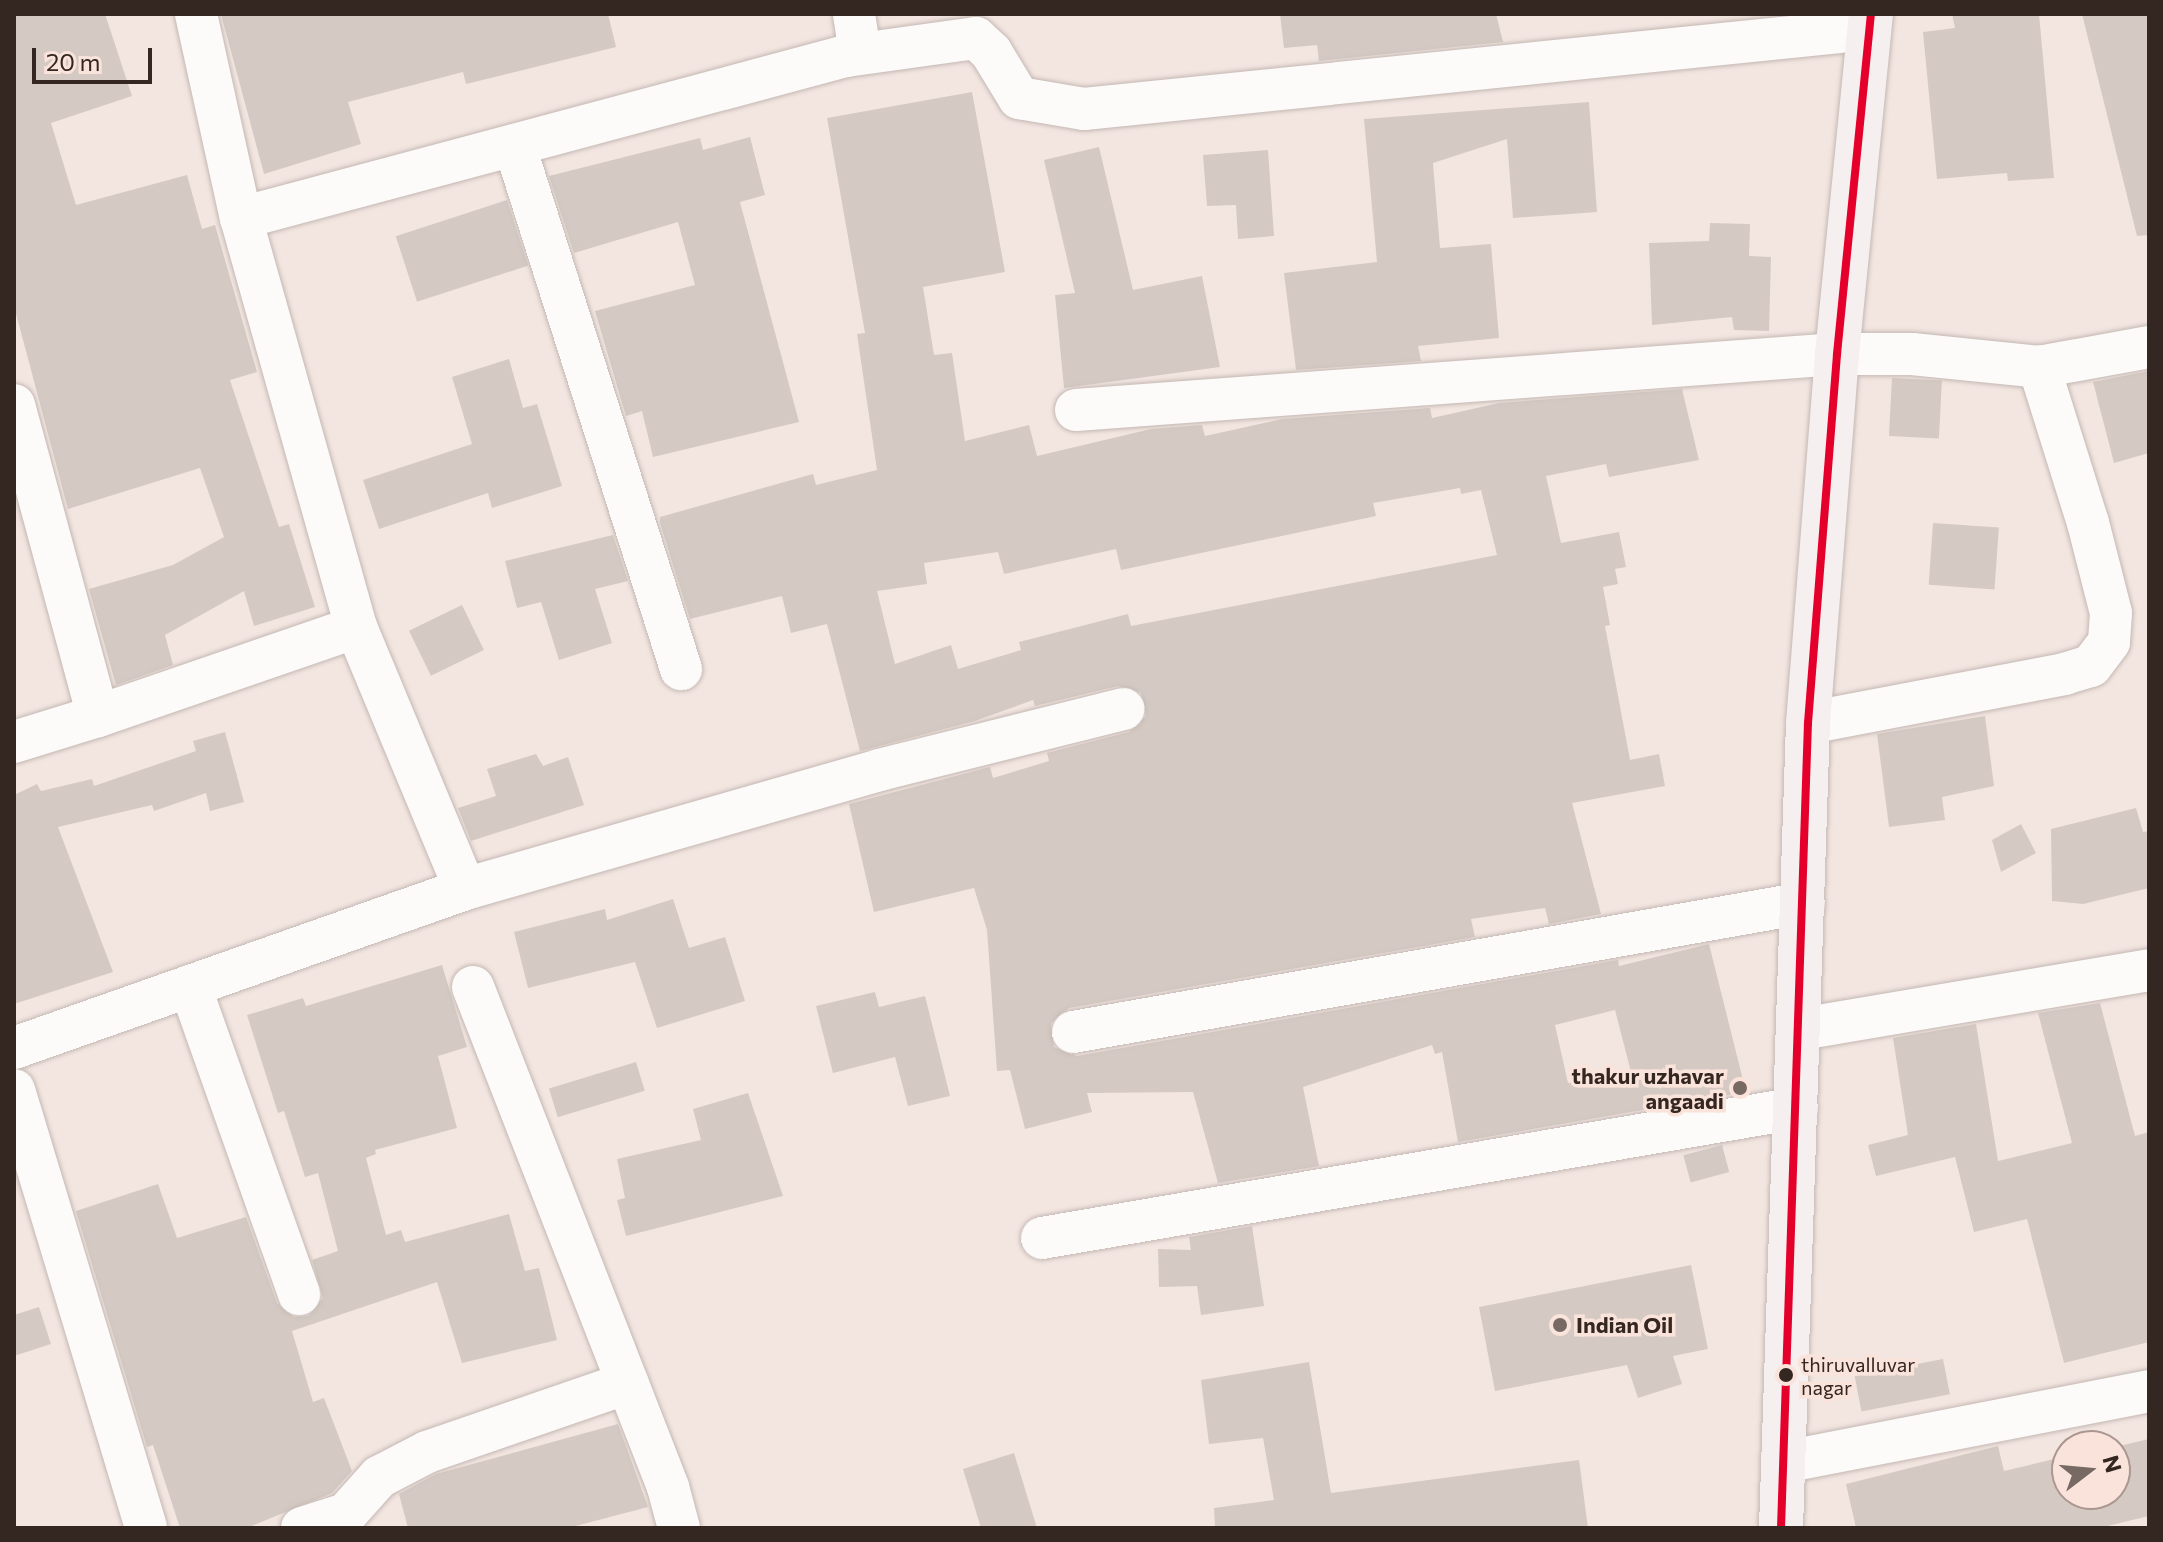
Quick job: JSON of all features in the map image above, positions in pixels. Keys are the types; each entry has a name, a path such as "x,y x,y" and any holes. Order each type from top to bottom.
{"main road":[{"path":"1781,1528 1801,1029 1808,723 1837,354 1870,22"}],"street":[{"path":"196,14 241,218 356,627 465,889"},
{"path":"846,56 859,46 854,14"},
{"path":"241,218 846,56 976,38 991,52 1019,98 1084,109 1870,22"},
{"path":"515,147 681,669"},
{"path":"1076,410 1837,354 1912,354 2039,367 2149,347"},
{"path":"1808,723 2064,674 2091,666 2109,642 2111,613 2100,568 2039,367"},
{"path":"14,405 98,716"},
{"path":"14,742 356,627"},
{"path":"14,1048 465,889 879,770 1123,709"},
{"path":"1073,1032 1804,903"},
{"path":"1801,1029 2149,970"},
{"path":"190,986 299,1294"},
{"path":"473,987 627,1383 679,1528"},
{"path":"14,1090 146,1528"},
{"path":"1042,1238 1797,1108"},
{"path":"302,1528 346,1514 379,1477 427,1452 627,1383"},
{"path":"1784,1462 2149,1391"}],"building":[{"path":"14,14 105,14 132,96 51,123 76,205 187,175 202,229 215,225 257,372 230,380 279,527 289,524 315,607 254,626 244,591 165,635 173,665 116,685 89,589 173,565 224,537 200,468 68,509 14,306"},
{"path":"221,14 608,14 616,47 466,84 463,72 348,102 361,144 264,174"},
{"path":"1280,14 1496,14 1503,42 1319,61 1317,45 1284,48"},
{"path":"1952,14 2039,14 2054,178 2008,181 2007,173 1937,179 1923,32 1955,28"},
{"path":"2082,14 2149,14 2149,235 2137,236"},
{"path":"972,92 1005,272 923,287 934,355 952,353 965,441 1029,425 1037,456 1151,429 1202,425 1205,436 1282,419 1430,408 1432,418 1499,403 1682,389 1699,460 1609,477 1606,464 1546,476 1561,543 1619,532 1626,567 1615,569 1618,584 1603,587 1610,625 1605,626 1630,760 1659,754 1665,786 1572,803 1601,914 1549,924 1545,908 1471,919 1475,937 1069,1008 1051,1023 1054,1047 1077,1056 1618,960 1619,966 1709,944 1746,1092 1458,1142 1442,1052 1435,1054 1432,1045 1303,1087 1319,1166 1218,1183 1193,1092 1087,1093 1092,1112 1025,1129 1010,1070 997,1071 987,930 974,888 874,912 849,804 990,767 993,778 1049,761 1047,753 1129,732 1146,716 1141,693 1118,686 1035,706 1033,700 975,721 860,751 827,624 791,633 782,596 690,619 660,523 660,517 813,474 816,485 877,470 857,334 865,333 827,118","holes":["1460,488 1461,494 1481,490 1497,555 1131,626 1128,614 1019,642 1021,650 958,669 951,645 895,664 877,591 927,584 924,563 998,552 1004,574 1116,549 1121,570 1376,516 1373,503","1615,1010 1631,1072 1568,1083 1555,1025"]},
{"path":"1589,102 1597,212 1513,218 1507,139 1433,163 1440,248 1491,244 1499,338 1418,346 1421,361 1296,370 1284,273 1377,262 1364,119"},
{"path":"750,137 765,195 740,202 799,422 653,457 642,411 626,416 595,311 695,285 678,222 574,253 549,176 700,138 703,150"},
{"path":"1099,147 1133,290 1202,276 1220,367 1064,388 1055,295 1075,293 1044,160"},
{"path":"1268,150 1274,236 1238,239 1236,205 1207,206 1203,155"},
{"path":"507,200 528,266 417,302 396,236"},
{"path":"1710,223 1750,224 1749,256 1771,257 1769,331 1734,330 1732,317 1652,325 1649,243 1709,241"},
{"path":"509,359 523,408 537,404 562,486 492,508 488,493 379,529 363,480 472,444 452,377"},
{"path":"2149,371 2149,453 2114,463 2093,382"},
{"path":"1892,378 1942,381 1939,439 1889,436"},
{"path":"1933,523 1999,528 1995,589 1929,585"},
{"path":"613,535 628,581 595,589 612,643 559,660 541,602 517,608 505,561"},
{"path":"462,605 484,650 431,676 409,631"},
{"path":"1985,716 1994,786 1942,797 1945,820 1889,827 1877,734"},
{"path":"225,732 244,802 210,811 206,793 154,811 152,805 58,827 113,972 14,1004 14,795 37,784 41,791 92,779 94,786 196,751 193,741"},
{"path":"536,754 543,766 568,757 584,805 471,841 458,808 496,796 487,769"},
{"path":"2136,808 2143,832 2149,831 2149,888 2083,904 2052,901 2051,829"},
{"path":"2021,824 2036,853 2001,872 1992,840"},
{"path":"673,899 689,948 725,937 745,1001 657,1028 635,962 528,988 514,932 605,909 607,920"},
{"path":"442,965 467,1047 438,1056 457,1128 375,1150 376,1154 366,1158 386,1235 401,1230 405,1242 509,1214 525,1271 539,1268 557,1340 462,1363 437,1282 292,1331 313,1402 324,1398 352,1471 332,1493 247,1528 180,1528 153,1445 147,1447 76,1211 158,1184 177,1238 246,1217 277,1303 294,1317 308,1316 323,1298 312,1260 338,1251 318,1173 305,1177 284,1111 278,1113 247,1015 303,998 306,1006"},
{"path":"875,992 879,1007 925,996 950,1096 908,1106 895,1057 833,1073 816,1006"},
{"path":"2100,1003 2135,1136 2149,1132 2149,1342 2064,1363 2027,1219 1974,1232 1955,1157 1876,1176 1868,1145 1908,1135 1893,1038 1976,1024 1998,1161 2072,1143 2038,1013"},
{"path":"636,1062 645,1091 558,1117 549,1089"},
{"path":"748,1093 783,1196 626,1236 617,1200 625,1198 617,1159 701,1140 693,1109"},
{"path":"1722,1145 1729,1172 1691,1182 1683,1155"},
{"path":"1252,1226 1264,1306 1201,1315 1197,1286 1159,1287 1158,1249 1191,1250 1189,1237"},
{"path":"1691,1265 1708,1349 1673,1356 1682,1384 1638,1398 1627,1365 1495,1391 1479,1307"},
{"path":"39,1307 51,1344 14,1356 14,1315"},
{"path":"1943,1359 1950,1394 1862,1412 1855,1376"},
{"path":"1309,1362 1331,1493 1579,1460 1588,1528 1215,1528 1214,1508 1274,1500 1263,1438 1209,1444 1201,1380"},
{"path":"618,1424 648,1507 568,1528 408,1528 399,1494 436,1474"},
{"path":"2149,1439 2149,1516 2099,1528 1856,1528 1846,1484 1998,1446 2004,1471 2051,1460 2051,1510 2131,1510 2131,1443"},
{"path":"1014,1453 1037,1528 981,1528 963,1469"}],"transit line":[{"path":"1781,1528 1808,723 1837,354 1871,14"}],"place":[{"name":"thakur uzhavar angaadi","path":"1740,1088"},
{"name":"Indian Oil","path":"1560,1325"},
{"name":"thiruvalluvar nagar","path":"1786,1375"}]}
